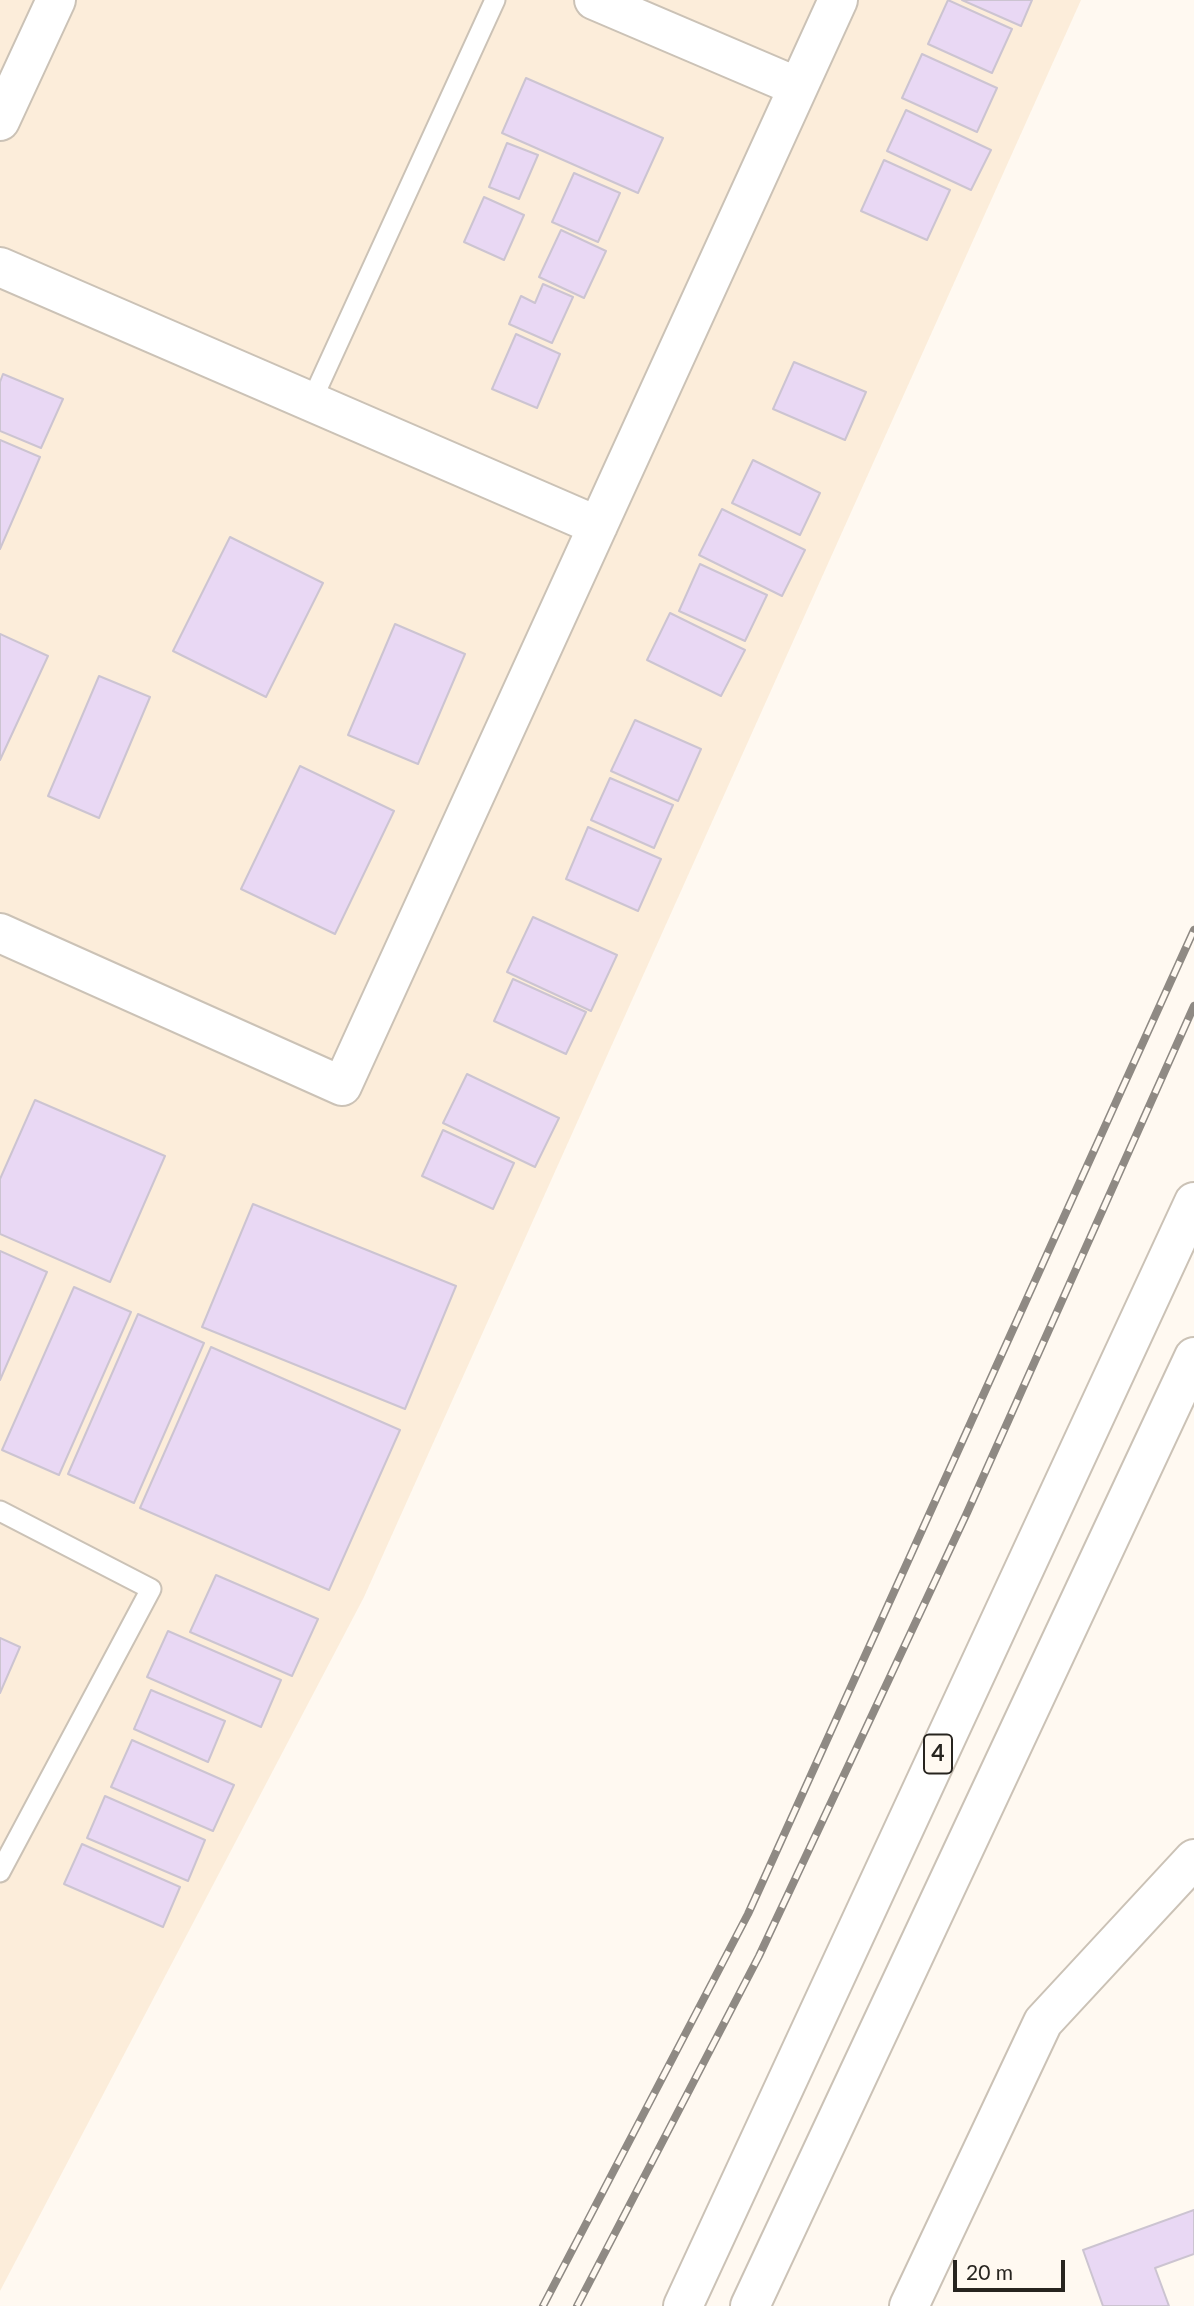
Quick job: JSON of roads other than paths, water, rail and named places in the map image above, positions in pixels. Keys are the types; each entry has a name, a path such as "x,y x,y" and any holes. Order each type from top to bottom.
{"street":[{"path":"5,97 56,0"},
{"path":"594,0 798,87"},
{"path":"0,933 342,1086 838,0"},
{"path":"0,267 598,526"},
{"name":"4","path":"682,2306 1194,1202"},
{"path":"750,2306 1194,1357"},
{"path":"909,2306 1043,2022 1194,1859"}],"lane":[{"path":"311,402 495,0"},
{"path":"0,1511 151,1589 0,1872"}],"railway":[{"path":"543,2306 748,1914 1194,930"},
{"path":"577,2306 759,1956 966,1515 1194,1006"}]}
